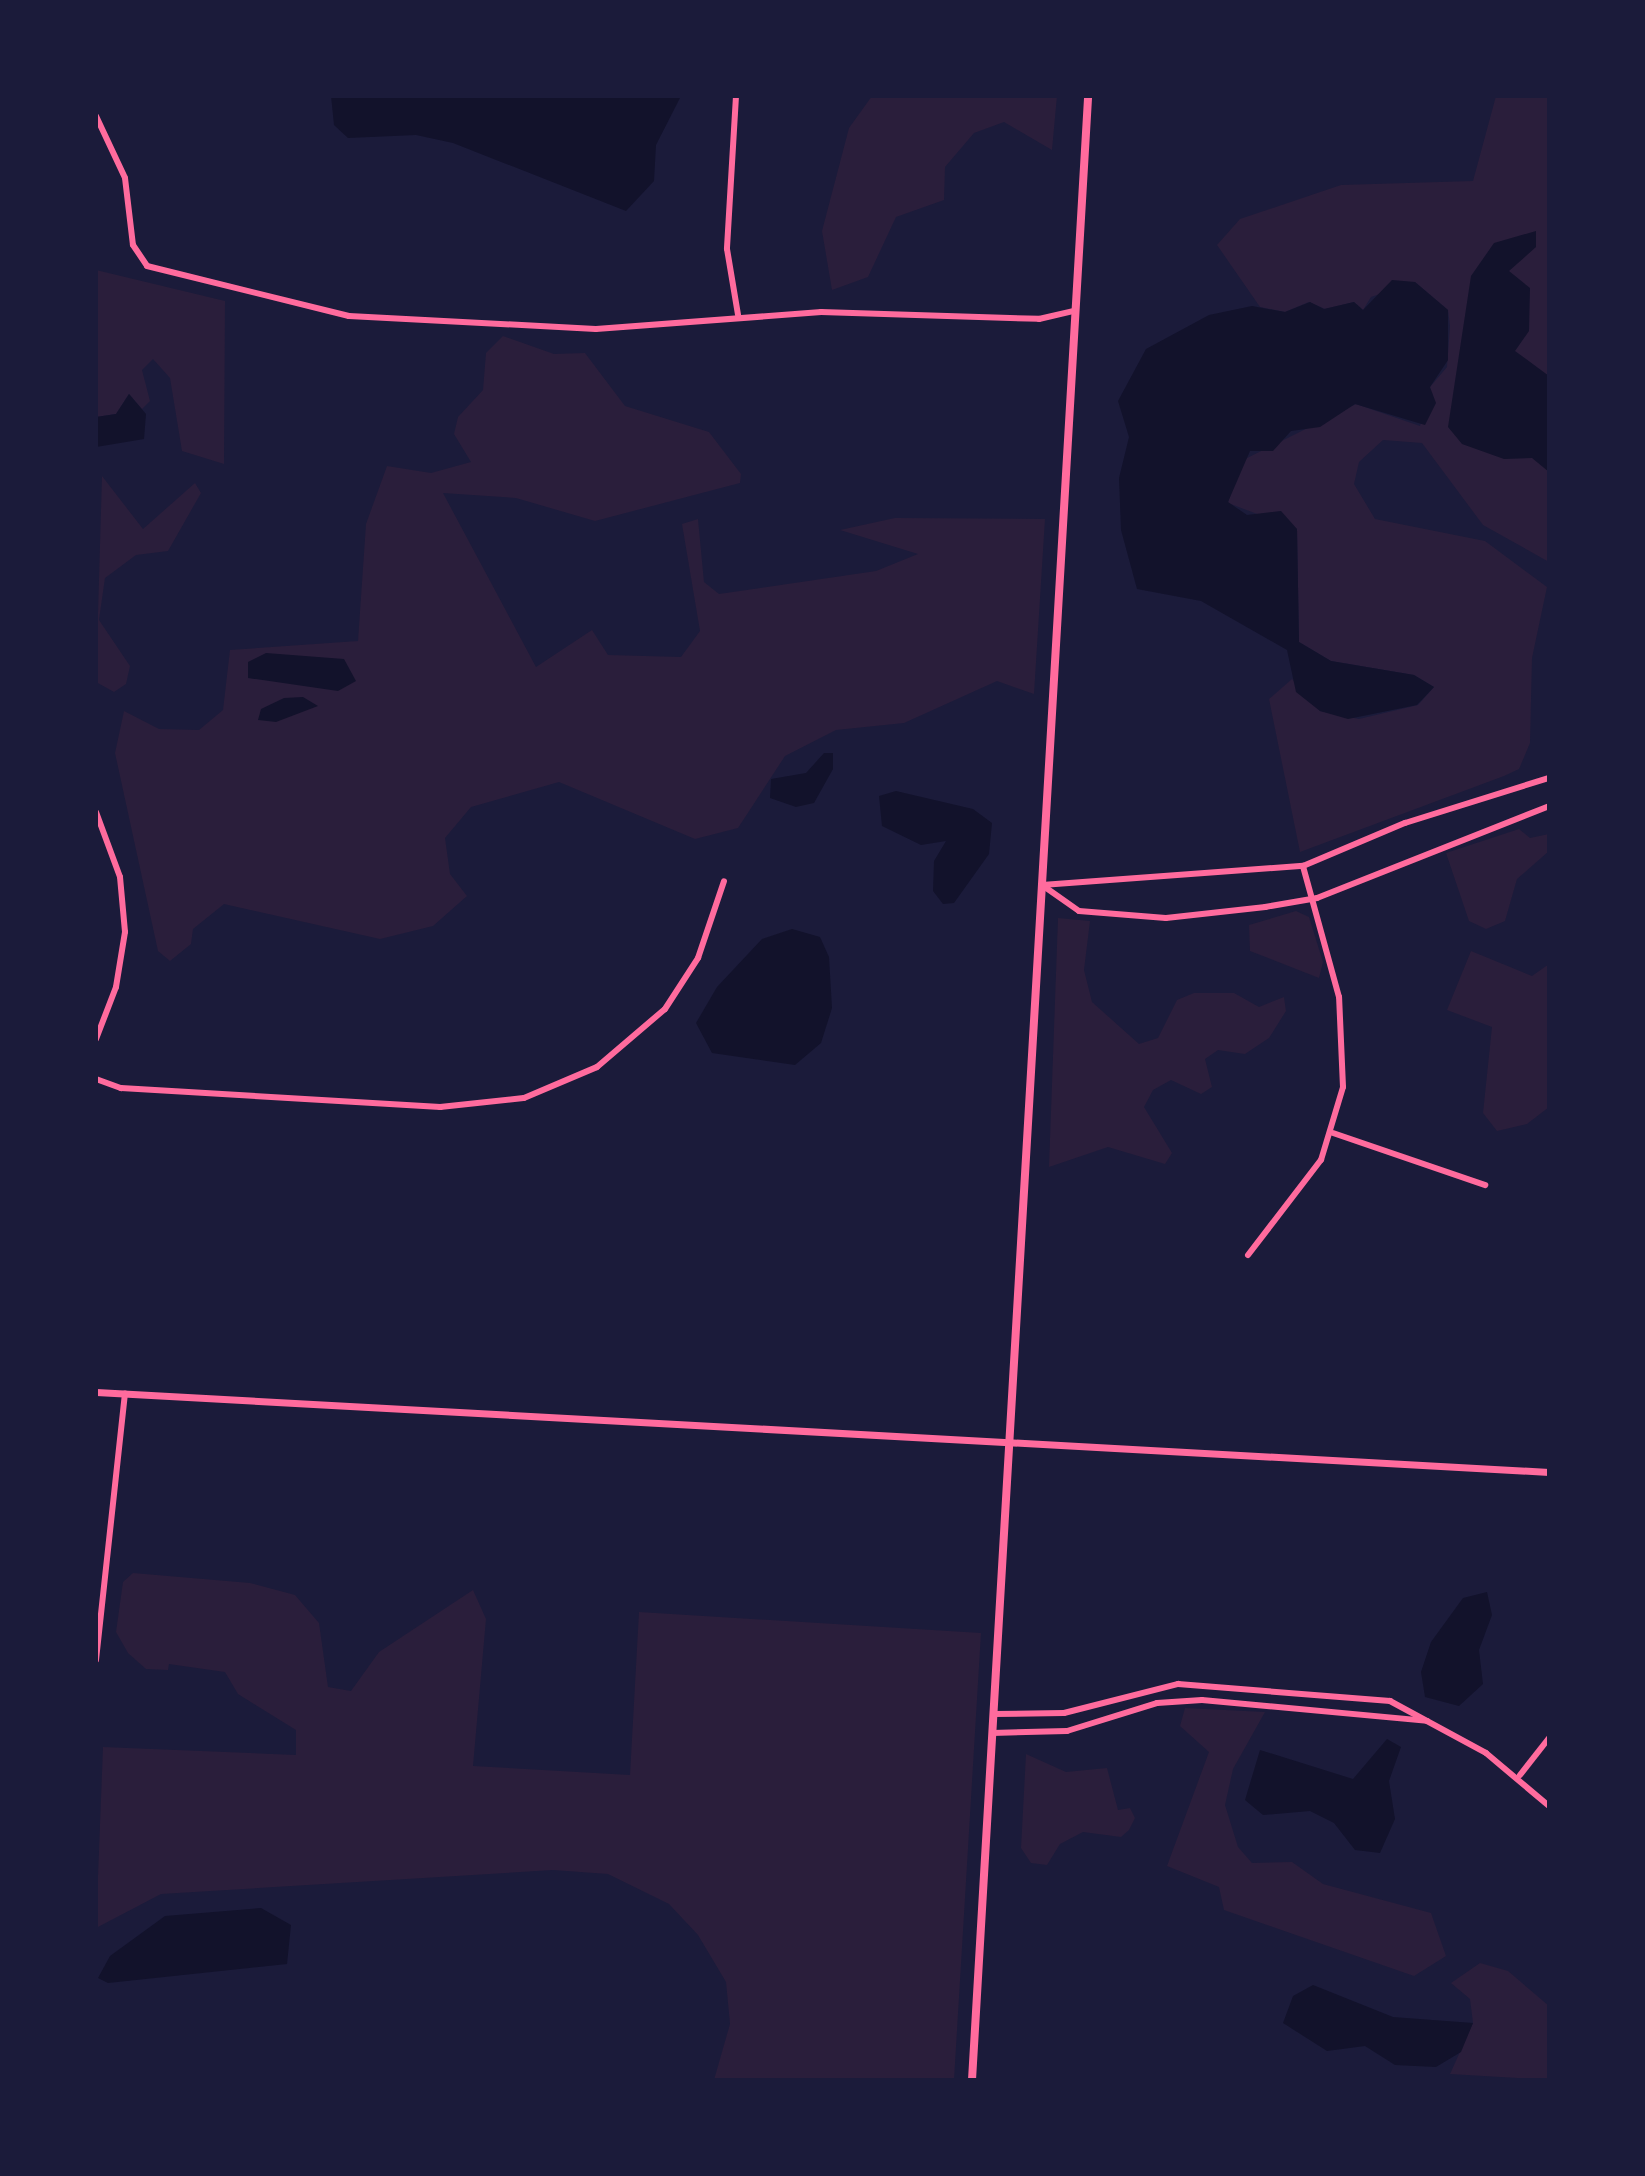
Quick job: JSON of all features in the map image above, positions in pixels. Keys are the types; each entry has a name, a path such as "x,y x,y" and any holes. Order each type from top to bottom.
{"main road":[{"path":"972,2080 1088,96"}],"street":[{"path":"736,96 727,249 738,315"},
{"path":"96,116 125,178 133,245 147,266 400,322 596,329 738,315 1039,319 1075,311"},
{"path":"1042,885 1303,866 1476,798 1549,778"},
{"path":"1042,885 1079,911 1166,918 1317,898 1549,806"},
{"path":"96,812 120,877 125,932 116,987 96,1039"},
{"path":"1248,1255 1308,1183 1333,1133 1345,1030 1317,898 1303,866"},
{"path":"96,1079 121,1088 440,1107 524,1098 604,1063 665,1009 703,947 724,881"},
{"path":"1333,1133 1485,1185"},
{"path":"96,1392 1549,1472"},
{"path":"96,1660 125,1394"},
{"path":"1192,1685 1192,1700"},
{"path":"993,1714 1064,1713 1132,1691 1192,1685 1276,1689 1400,1704 1520,1775 1549,1806"},
{"path":"1274,1705 1276,1689"},
{"path":"1347,1712 1349,1696"},
{"path":"992,1733 1067,1731 1192,1700 1427,1721"},
{"path":"1520,1775 1549,1738"}],"shaded area":[{"path":"331,96 681,96 656,145 654,181 626,211 453,143 416,135 348,138 334,125"},
{"path":"872,96 1057,96 1052,150 1004,122 974,133 945,167 944,200 896,217 868,277 832,290 822,231 849,128"},
{"path":"1496,96 1549,96 1549,562 1483,525 1422,443 1383,440 1359,462 1354,484 1375,519 1485,541 1547,587 1532,658 1530,743 1519,769 1300,852 1269,699 1292,679 1320,711 1359,719 1418,705 1434,687 1414,675 1331,661 1299,642 1297,529 1228,503 1239,462 1356,404 1420,426 1430,387 1447,367 1448,310 1415,282 1371,297 1363,310 1354,302 1325,309 1309,302 1285,312 1260,307 1217,245 1240,219 1341,185 1473,181"},
{"path":"1536,231 1536,247 1509,271 1530,288 1529,331 1515,351 1549,376 1549,472 1532,458 1504,459 1462,444 1448,427 1471,276 1494,243"},
{"path":"96,270 225,301 224,464 182,451 170,378 153,359 142,370 150,401 142,409 129,394 116,414 96,417"},
{"path":"1392,280 1415,282 1448,310 1448,360 1430,387 1436,403 1425,425 1355,404 1320,427 1291,431 1273,451 1250,451 1228,502 1247,515 1281,511 1297,529 1299,642 1331,661 1414,675 1434,687 1417,705 1348,719 1320,711 1296,692 1287,650 1201,601 1137,589 1121,530 1119,478 1129,437 1118,401 1146,349 1209,315 1252,306 1285,312 1310,302 1324,309 1354,302 1363,310"},
{"path":"503,336 554,354 585,353 625,406 709,432 741,474 740,483 595,521 516,498 443,493 536,667 592,630 608,655 681,657 700,631 682,524 698,519 704,582 719,594 876,571 918,554 840,530 895,518 1045,519 1034,694 997,681 904,723 836,730 785,756 738,828 695,839 559,782 471,807 445,838 450,874 467,896 433,926 380,939 224,904 193,929 191,944 170,961 158,951 115,753 124,711 159,729 199,730 223,710 230,650 358,641 366,524 387,466 431,473 471,462 454,434 458,417 483,390 486,353"},
{"path":"129,394 146,414 144,439 96,447 96,417 116,414"},
{"path":"102,476 143,529 195,483 201,493 168,551 136,555 105,578 99,620 130,666 126,684 114,692 96,682"},
{"path":"266,653 344,659 356,681 338,691 248,678 248,662"},
{"path":"303,697 318,706 276,722 258,720 261,709 284,698"},
{"path":"824,753 833,753 833,769 814,803 796,807 770,798 771,779 806,773"},
{"path":"896,791 973,809 992,823 989,854 954,903 943,904 933,891 934,861 946,841 921,845 882,826 879,796"},
{"path":"1519,829 1530,838 1549,834 1549,851 1517,879 1505,921 1486,929 1469,921 1446,853"},
{"path":"1296,911 1309,917 1323,962 1319,978 1250,951 1249,925"},
{"path":"1058,918 1090,921 1084,970 1092,1002 1139,1044 1158,1038 1177,1000 1194,993 1234,993 1259,1007 1284,997 1286,1011 1269,1038 1245,1054 1218,1050 1205,1059 1212,1087 1201,1094 1171,1080 1153,1090 1144,1107 1172,1153 1165,1164 1108,1147 1049,1167"},
{"path":"792,929 820,937 829,957 832,1008 821,1043 795,1065 712,1053 696,1023 717,987 762,939"},
{"path":"1471,951 1532,976 1549,964 1549,1107 1527,1124 1497,1131 1483,1113 1492,1027 1447,1010"},
{"path":"133,1573 250,1583 295,1595 319,1623 328,1687 351,1691 379,1652 473,1590 486,1619 473,1766 630,1775 639,1612 981,1633 954,2080 714,2080 730,2024 726,1982 698,1935 669,1904 608,1874 553,1870 161,1894 96,1928 103,1747 296,1755 296,1730 238,1694 225,1672 169,1664 168,1670 146,1669 128,1653 116,1632 123,1582"},
{"path":"1487,1592 1492,1615 1479,1650 1483,1684 1459,1706 1425,1697 1421,1672 1431,1642 1463,1598"},
{"path":"1185,1708 1265,1712 1233,1769 1225,1805 1238,1847 1252,1863 1292,1862 1323,1884 1431,1913 1446,1956 1414,1976 1224,1910 1219,1887 1167,1866 1209,1752 1180,1726"},
{"path":"1387,1739 1401,1747 1389,1781 1395,1819 1380,1853 1355,1850 1334,1823 1310,1811 1263,1815 1245,1800 1260,1750 1353,1779"},
{"path":"1026,1754 1066,1772 1107,1768 1118,1810 1130,1808 1135,1818 1129,1830 1121,1837 1083,1832 1060,1844 1047,1865 1031,1863 1021,1848"},
{"path":"261,1908 291,1925 287,1964 108,1983 98,1978 110,1956 165,1916"},
{"path":"1480,1963 1508,1971 1549,2006 1549,2080 1450,2074 1473,2023 1470,1999 1451,1983"},
{"path":"1313,1985 1393,2017 1473,2023 1461,2052 1436,2067 1395,2065 1365,2046 1327,2051 1283,2023 1293,1996"}]}
